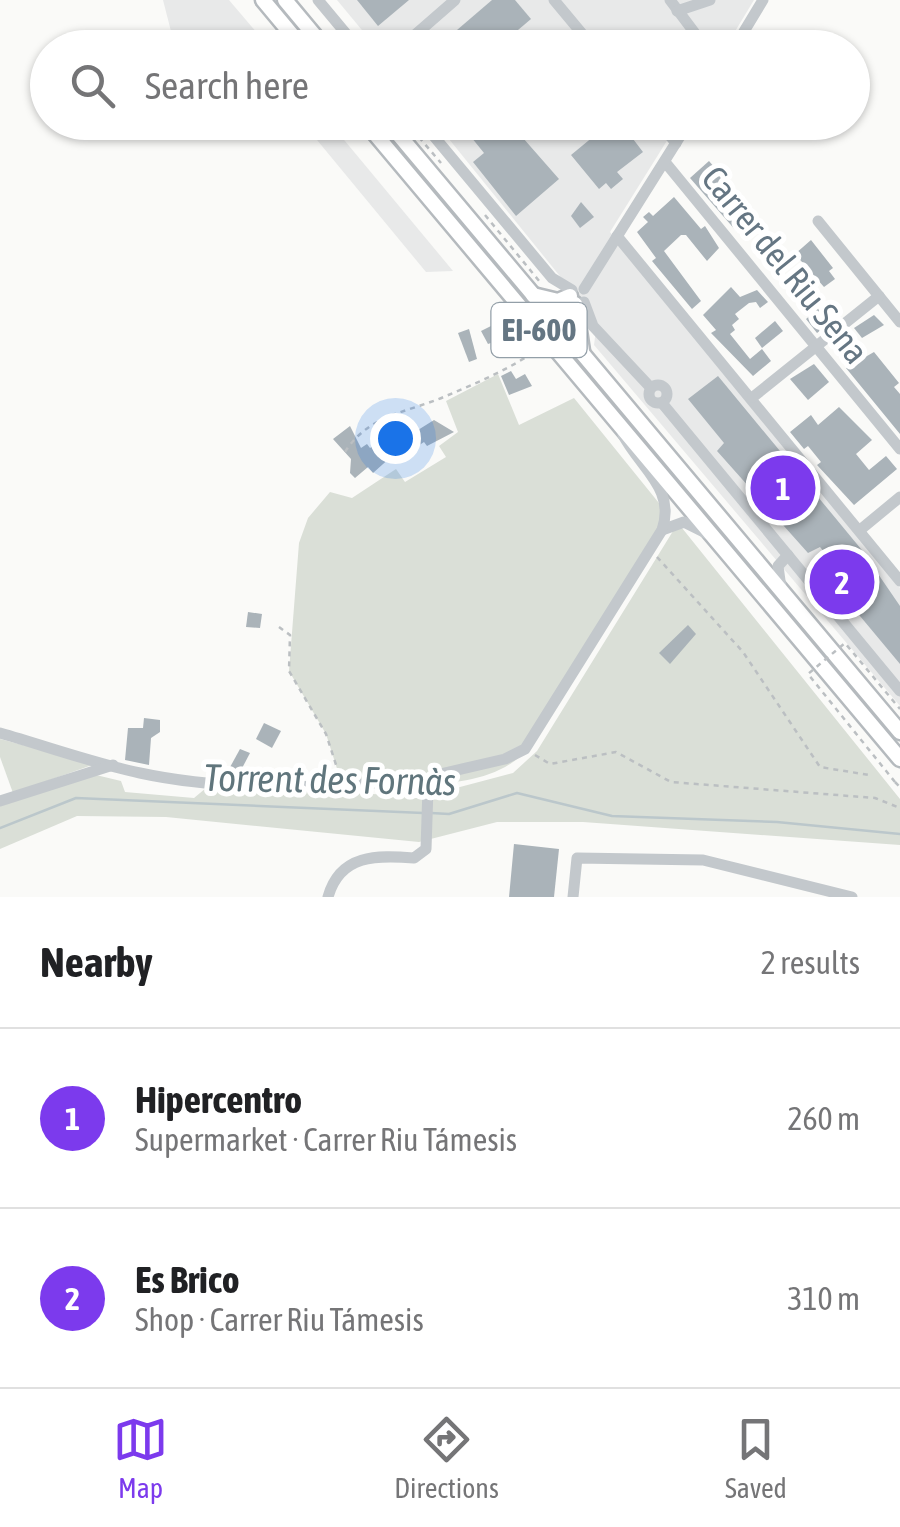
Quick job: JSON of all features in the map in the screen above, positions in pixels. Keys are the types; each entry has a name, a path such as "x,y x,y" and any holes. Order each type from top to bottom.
{"main road":[{"path":"263,0 287,30"},
{"path":"285,0 310,30"},
{"name":"EI-600","path":"381,140 900,760"},
{"name":"EI-600","path":"403,140 900,732"},
{"path":"533,295 558,301 577,296 584,356"}],"street":[{"path":"318,0 343,30"},
{"path":"421,30 455,0"},
{"path":"554,0 579,30"},
{"path":"693,30 674,5 710,0"},
{"path":"745,30 763,0"},
{"path":"437,140 552,278 577,296 594,326 651,388 661,386 666,390 658,403 647,410 646,431"},
{"path":"673,140 676,144"},
{"path":"577,296 678,140"},
{"name":"Carrer del Riu Sena","path":"665,162 900,449"},
{"path":"818,221 900,322"},
{"path":"617,236 753,397 900,581"},
{"path":"753,397 879,296"},
{"path":"658,403 900,692"},
{"path":"328,897 336,879 361,858 381,854 414,858 428,845 427,795 436,775 505,759 525,749 662,530 669,510 665,492 632,452 616,422"},
{"path":"860,530 900,497"},
{"path":"662,530 684,522 714,538"},
{"path":"782,592 778,566 788,555"},
{"path":"0,733 141,773 228,782 342,786 421,778 430,782"},
{"path":"0,801 113,765"},
{"path":"573,897 577,858 703,860 819,894 852,897"}],"path":[{"path":"345,452 356,434 383,416 445,396 548,341"},
{"path":"650,548 686,594 743,652 820,767 869,775"},
{"path":"280,628 290,635 289,671 326,734 342,786"},
{"path":"900,709 846,642 808,674 900,787"},
{"path":"525,749 550,764 616,752 670,782 876,798 900,808"}],"shaded area":[{"path":"163,0 229,0 255,30 171,30"},
{"path":"337,0 754,0 736,30 362,30"},
{"path":"317,140 344,140 453,271 426,272"},
{"path":"450,140 667,140 610,232 790,448 900,588 900,706 594,345 597,322"},
{"path":"498,374 519,425 574,398 667,513 527,750 509,765 488,775 439,784 341,781 326,734 289,671 299,543 308,518 330,492 352,498 396,469 405,482 446,457 439,446 458,432 446,401"},
{"path":"678,523 900,799 900,845 583,822 497,822 419,842 166,817 77,816 0,849 0,806 96,775 121,781 125,792 194,798 206,788 426,796 513,773 537,751"},
{"path":"0,739 95,764 13,793 0,757"}],"building":[{"path":"357,0 409,0 378,26"},
{"path":"492,0 515,0 531,19 518,30 457,30"},
{"path":"474,140 525,140 559,179 516,216 473,162 484,153"},
{"path":"589,140 634,140 643,152 617,172 623,179 611,189 606,183 599,189 571,155"},
{"path":"709,161 756,216 737,232 690,178"},
{"path":"674,197 701,229 705,226 719,248 707,261 686,235 681,235 664,251 701,301 692,309 652,261 656,258 637,232 648,222 643,217 649,212 653,216"},
{"path":"581,202 594,217 580,228 571,216"},
{"path":"811,240 833,268 829,271 835,279 824,287 795,254"},
{"path":"731,287 740,297 757,290 768,302 760,308 756,302 749,303 735,314 739,319 730,334 750,359 762,349 771,361 753,376 711,333 716,330 703,315"},
{"path":"834,306 841,314 817,333 806,319 818,309 823,314"},
{"path":"874,315 884,325 862,338 854,328"},
{"path":"775,321 783,331 762,348 755,338"},
{"path":"497,323 505,338 488,344 481,331"},
{"path":"469,329 477,359 469,362 458,333"},
{"path":"874,352 899,383 894,387 900,394 900,434 846,368"},
{"path":"814,364 829,382 808,400 790,379"},
{"path":"511,371 516,379 525,374 532,386 509,395 501,376"},
{"path":"718,376 861,549 900,606 900,664 825,574 821,567 830,559 820,547 808,553 717,451 724,443 688,399"},
{"path":"839,407 872,440 856,454 869,470 886,456 897,469 854,505 817,465 821,462 808,446 804,449 790,432 811,415 818,425"},
{"path":"434,420 454,432 427,446 424,442 418,446 410,435"},
{"path":"350,426 361,448 367,444 370,448 393,433 399,440 387,451 392,456 373,473 368,467 355,478 350,473 351,459 333,439"},
{"path":"248,612 262,614 260,628 246,627"},
{"path":"688,625 696,634 670,664 659,653"},
{"path":"144,718 160,720 160,732 151,738 149,765 125,760 128,728 143,728"},
{"path":"264,723 281,731 272,748 256,739"},
{"path":"240,749 250,753 239,774 229,769"},
{"path":"514,844 559,849 554,897 509,897"}],"waterway":[{"name":"Torrent des Fornàs","path":"431,813 449,814 517,793 612,816 777,822 900,834"},
{"name":"Torrent des Fornàs","path":"0,828 76,798 423,813"}],"place":[{"name":"Hipercentro","path":"783,488"},
{"name":"Es Brico","path":"842,582"}]}
